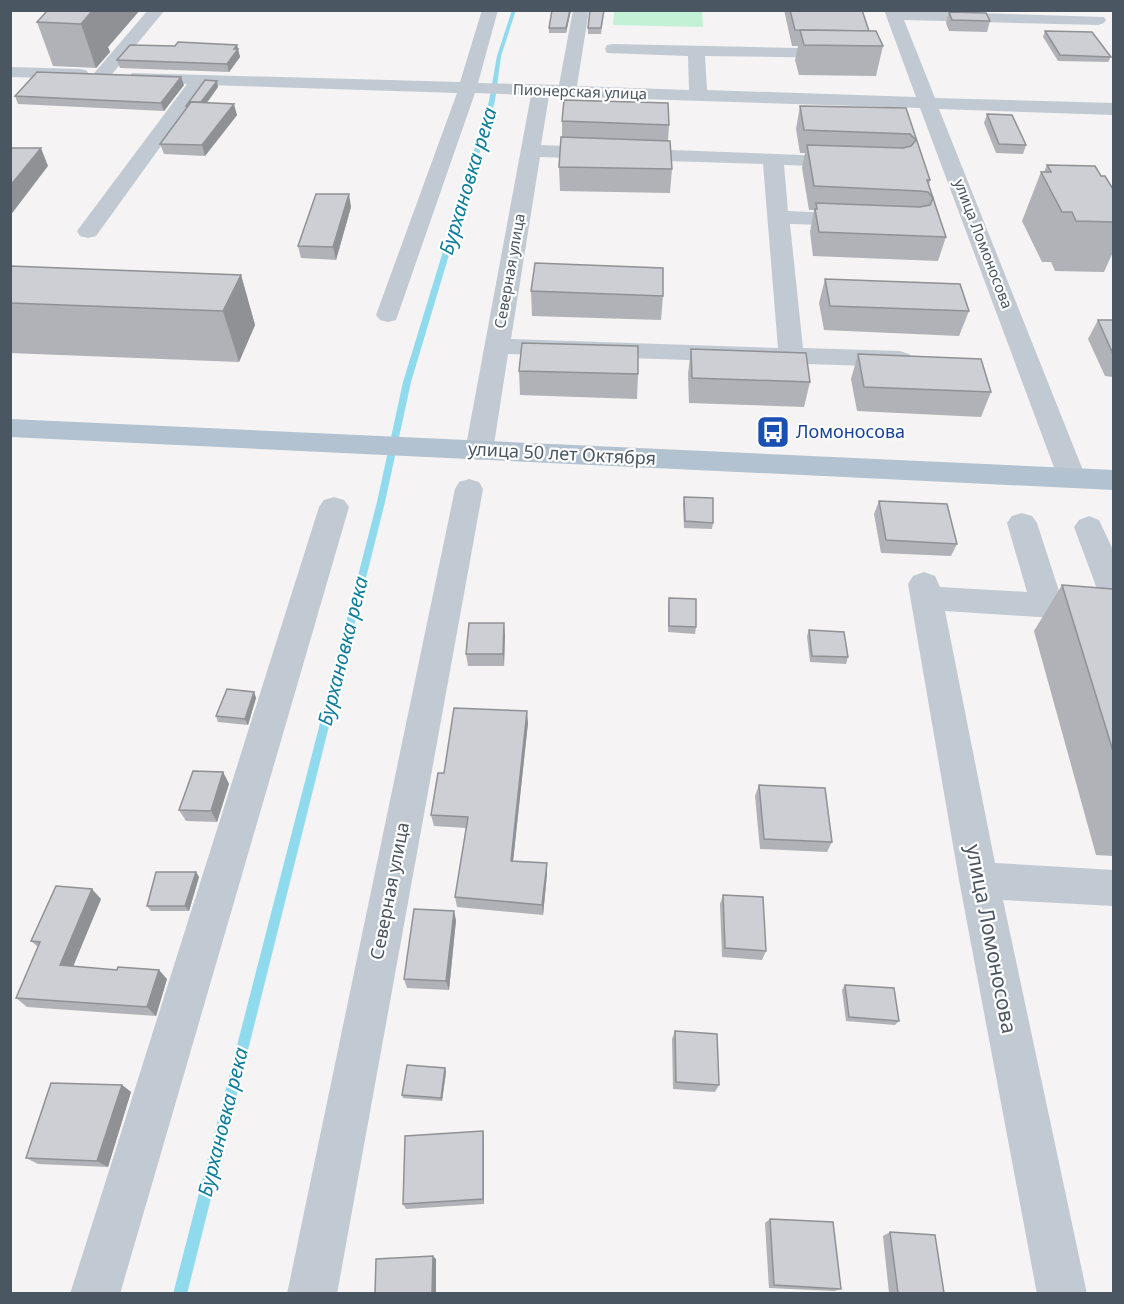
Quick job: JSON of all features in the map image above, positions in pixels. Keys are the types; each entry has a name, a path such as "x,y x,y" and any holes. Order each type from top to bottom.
{"main road":[{"name":"улица 50 лет Октября","path":"10,428 1113,480"}],"street":[{"path":"102,75 157,10"},
{"path":"388,315 467,88 490,10"},
{"path":"567,92 581,10"},
{"path":"893,13 1099,22"},
{"name":"улица Ломоносова","path":"893,13 1072,478"},
{"path":"613,49 863,55"},
{"path":"696,51 698,96"},
{"name":"Пионерская улица","path":"10,72 1113,109"},
{"path":"88,231 200,79"},
{"name":"Северная улица","path":"478,450 541,91"},
{"path":"531,151 863,162"},
{"path":"773,159 791,356"},
{"path":"778,218 879,221"},
{"path":"497,346 928,360"},
{"name":"Северная улица","path":"312,1293 469,489"},
{"path":"95,1293 333,507"},
{"path":"1022,523 1047,606 1113,610"},
{"path":"1089,527 1113,594"},
{"name":"улица Ломоносова","path":"1047,606 925,591 979,880 1062,1293"},
{"path":"979,880 1113,888"}],"green space":[{"path":"614,11 702,11 703,27 613,25"}],"building":[{"path":"48,10 93,10 81,24 37,22"},
{"path":"552,10 570,10 566,28 549,28"},
{"path":"590,10 604,10 601,28 588,28"},
{"path":"790,10 862,10 869,31 795,30"},
{"path":"949,12 986,13 990,21 952,20"},
{"path":"800,30 876,31 883,46 804,45"},
{"path":"1045,31 1092,32 1111,57 1060,55"},
{"path":"178,42 237,45 234,49 238,49 227,64 117,60 130,45 175,46"},
{"path":"37,72 181,77 161,103 15,96"},
{"path":"205,80 217,81 201,102 191,102 186,106"},
{"path":"564,100 668,103 669,125 562,121"},
{"path":"191,102 234,104 202,145 160,144"},
{"path":"800,106 906,108 930,180 927,180 933,198 928,192 920,191 814,186 807,145 903,148 911,146 916,140 910,134 804,130"},
{"path":"987,114 1012,115 1026,145 999,144"},
{"path":"561,137 670,141 672,169 559,167"},
{"path":"10,148 41,148 10,186"},
{"path":"1047,165 1095,166 1113,189 1113,222 1076,221 1072,212 1062,212 1041,172 1051,172"},
{"path":"316,194 349,194 333,247 298,246"},
{"path":"933,198 946,237 819,232 816,203 920,207 930,205"},
{"path":"535,263 663,268 663,296 531,291"},
{"path":"10,266 241,275 223,311 10,303"},
{"path":"825,279 960,284 969,311 830,306"},
{"path":"1098,320 1113,320 1113,354"},
{"path":"522,343 638,346 638,374 519,371"},
{"path":"691,349 806,353 810,382 692,378"},
{"path":"858,354 981,359 991,392 864,387"},
{"path":"684,497 713,498 713,523 685,521"},
{"path":"879,501 947,504 957,544 886,540"},
{"path":"1062,585 1113,589 1113,751"},
{"path":"669,598 696,599 696,627 669,626"},
{"path":"469,623 504,623 503,654 466,654"},
{"path":"809,630 844,632 848,657 812,656"},
{"path":"227,689 254,692 245,719 216,716"},
{"path":"454,708 527,711 511,861 547,863 542,905 455,897 468,817 431,815 438,773 444,773"},
{"path":"193,771 223,772 211,811 179,810"},
{"path":"759,785 825,788 832,842 764,839"},
{"path":"156,872 196,872 185,906 147,906"},
{"path":"56,886 92,889 60,965 117,970 118,967 159,970 147,1007 16,998 40,942 31,941"},
{"path":"723,895 763,897 766,951 725,948"},
{"path":"414,909 454,911 446,981 404,979"},
{"path":"845,985 894,988 899,1021 849,1017"},
{"path":"675,1031 717,1034 719,1085 676,1082"},
{"path":"407,1065 445,1068 441,1098 402,1095"},
{"path":"51,1083 122,1085 97,1161 26,1158"},
{"path":"483,1131 483,1199 403,1204 405,1136"},
{"path":"770,1219 833,1222 841,1289 774,1285"},
{"path":"890,1232 935,1235 944,1293 898,1293"},
{"path":"433,1256 432,1293 375,1293 376,1259"}],"waterway":[{"name":"Бурхановка река","path":"180,1294 381,502 407,382 492,101 499,56 514,10"}],"place":[{"name":"Ломоносова","path":"773,432"}]}
